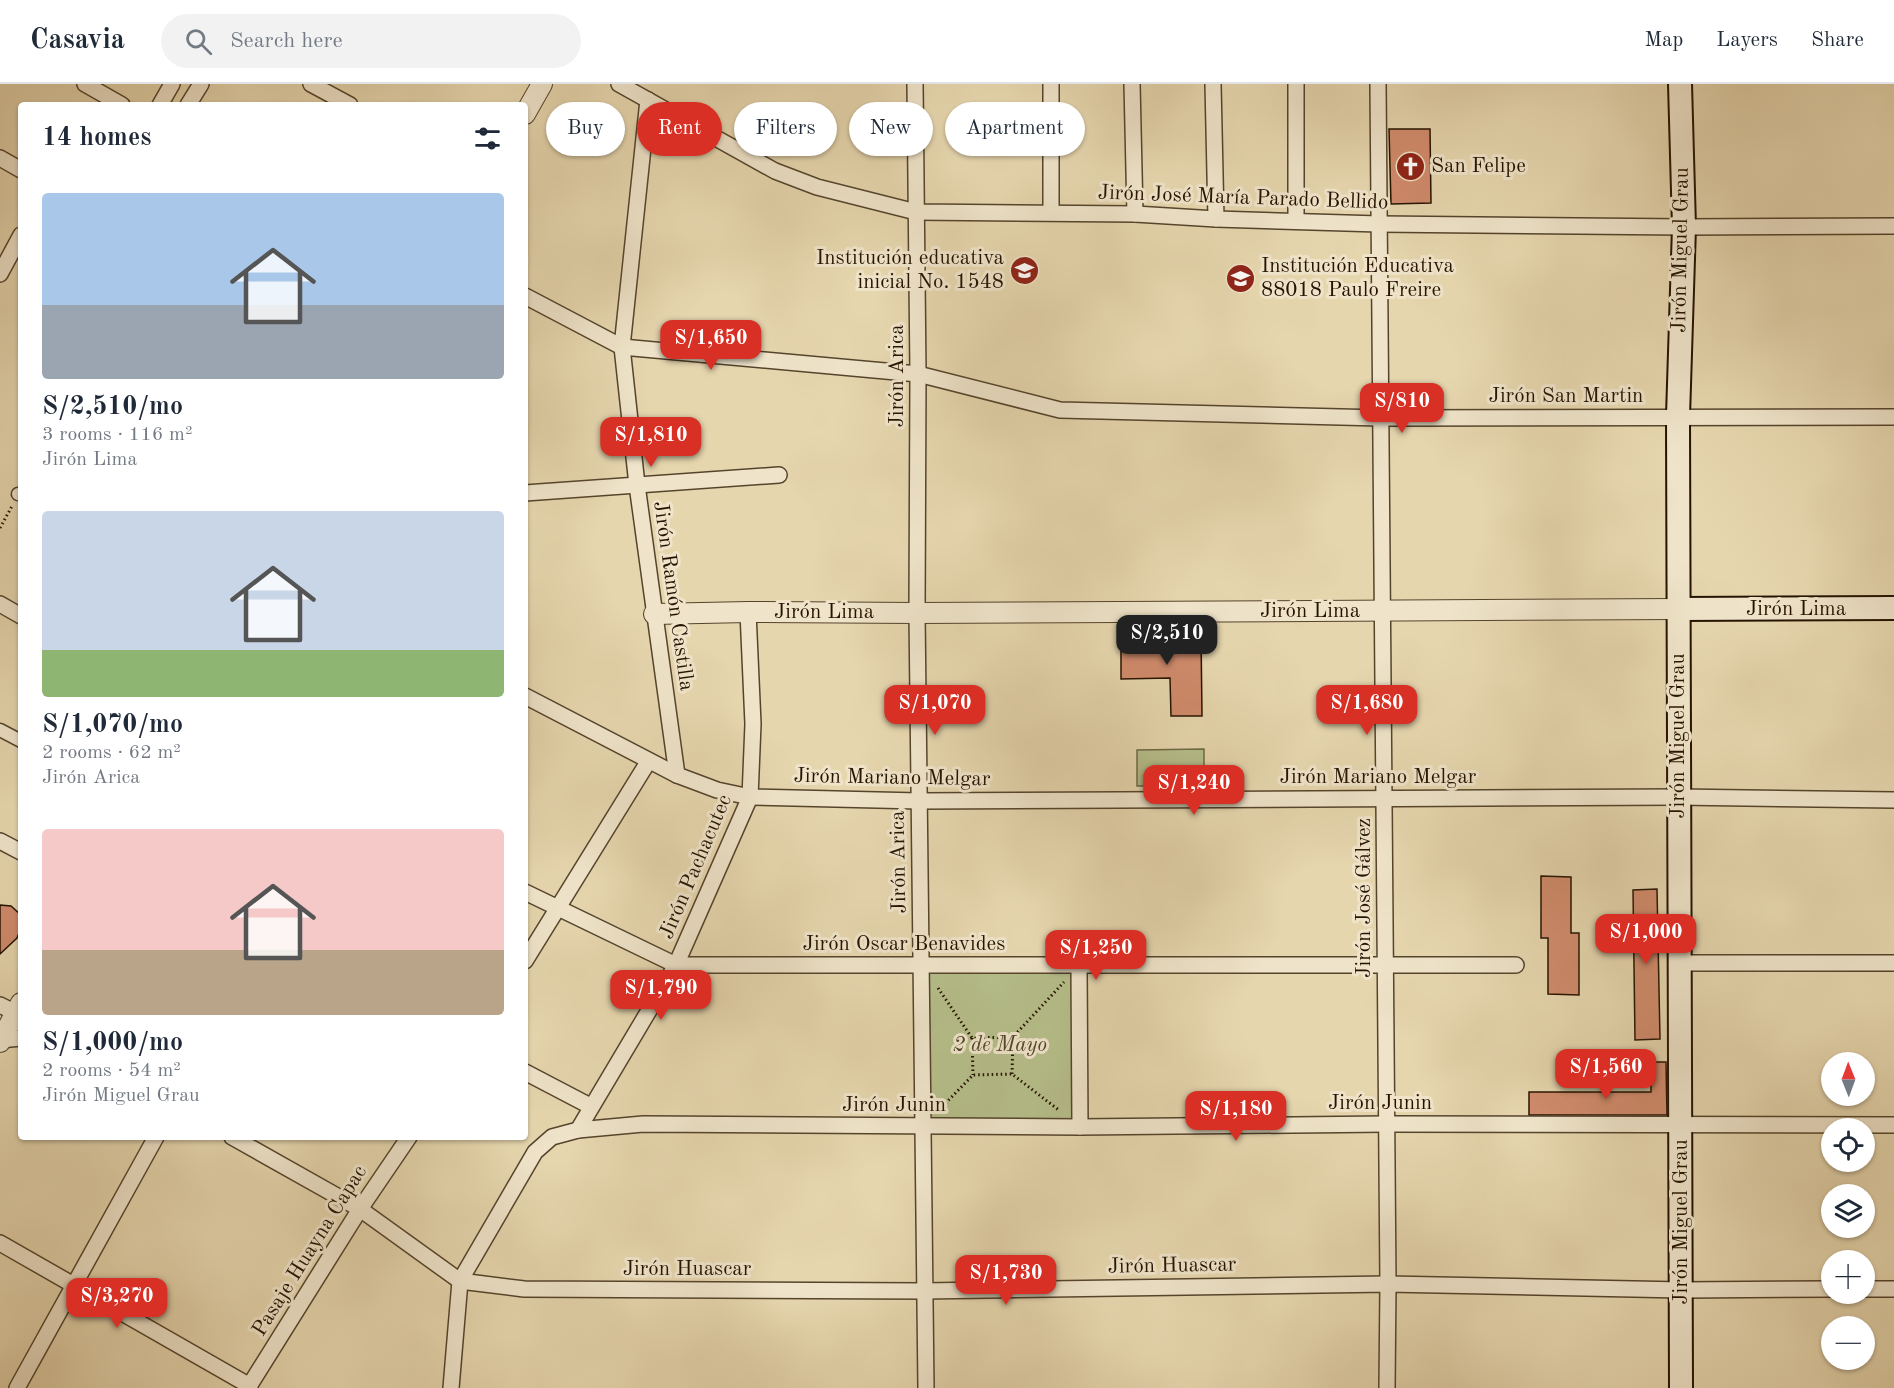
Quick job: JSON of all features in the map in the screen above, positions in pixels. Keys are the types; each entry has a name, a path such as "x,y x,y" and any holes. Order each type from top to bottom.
{"main road":[{"name":"Jirón Miguel Grau","path":"1680,84 1684,227 1678,416 1681,1388"},
{"name":"Jirón Lima","path":"1678,609 1894,608"}],"street":[{"path":"85,84 117,102"},
{"path":"162,102 172,84"},
{"path":"190,102 201,84"},
{"path":"311,84 344,102"},
{"path":"528,109 542,84"},
{"name":"Jirón José María Parado Bellido","path":"619,84 775,171 817,187 916,212 1135,214 1379,224 1684,227 1894,226"},
{"name":"Jirón Arica","path":"915,84 918,374 917,613 926,1388"},
{"path":"1051,84 1051,212"},
{"path":"1132,84 1135,214"},
{"path":"1213,84 1216,219"},
{"path":"1296,84 1296,220"},
{"name":"Jirón José Gálvez","path":"1378,84 1387,1388"},
{"name":"Jirón Ramón Castilla","path":"648,100 622,347 637,485 677,776"},
{"path":"0,158 18,168"},
{"path":"0,274 18,241"},
{"path":"528,298 622,347"},
{"name":"Jirón San Martin","path":"622,347 918,374 1060,410 1381,418 1894,417"},
{"path":"528,493 779,476"},
{"path":"0,604 18,614"},
{"name":"Jirón Lima","path":"654,614 1678,609"},
{"name":"Jirón Pachacutec","path":"578,1130 676,965 724,861 750,797 753,724 748,612"},
{"name":"Jirón Mariano Melgar","path":"528,698 677,776 750,797 919,801 1678,797 1894,800"},
{"path":"0,730 18,739"},
{"path":"528,957 648,762"},
{"path":"0,841 18,850"},
{"name":"Jirón Oscar Benavides","path":"528,894 676,965 1516,965"},
{"path":"1679,963 1894,963"},
{"path":"1079,965 1080,1127"},
{"path":"0,1041 14,1011"},
{"path":"0,1041 18,1038"},
{"path":"528,1074 590,1107"},
{"name":"Jirón Junin","path":"578,1130 643,1124 1080,1127 1386,1124 1894,1125"},
{"path":"452,1388 460,1281 535,1152 552,1137 578,1130"},
{"path":"17,1388 154,1140"},
{"name":"Jirón Huascar","path":"237,1140 360,1209 460,1281 524,1289 924,1291 1388,1284 1682,1290 1821,1289"},
{"name":"Pasaje Huayna Capac","path":"249,1387 360,1209 407,1140"},
{"path":"0,1243 249,1387"},
{"path":"1875,1289 1894,1289"}],"path":[{"path":"921,964 972,1038 973,1075"},
{"path":"1012,1074 1012,1037 1079,965"},
{"path":"972,1038 1012,1037"},
{"path":"923,1126 973,1075 1012,1074 1080,1127"}],"green space":[{"path":"1204,749 1204,786 1137,786 1137,750"},
{"name":"2 de Mayo","path":"924,968 1077,968 1075,1122 925,1123"}],"building":[{"name":"San Felipe","path":"1389,129 1430,129 1431,203 1391,204"},
{"path":"1121,634 1201,634 1202,716 1171,716 1170,678 1121,679"},
{"path":"1541,876 1571,877 1571,933 1579,933 1579,995 1548,994 1548,938 1541,938"},
{"path":"1657,889 1660,1039 1635,1040 1633,890"},
{"path":"0,905 11,906 18,912 18,936 0,954"},
{"path":"1651,1062 1666,1062 1667,1115 1529,1115 1529,1092 1651,1092"}],"place":[{"name":"San Felipe","path":"1410,166"},
{"name":"Institución educativa inicial No. 1548","path":"1025,270"},
{"name":"Institución Educativa 88018 Paulo Freire","path":"1240,278"}]}
